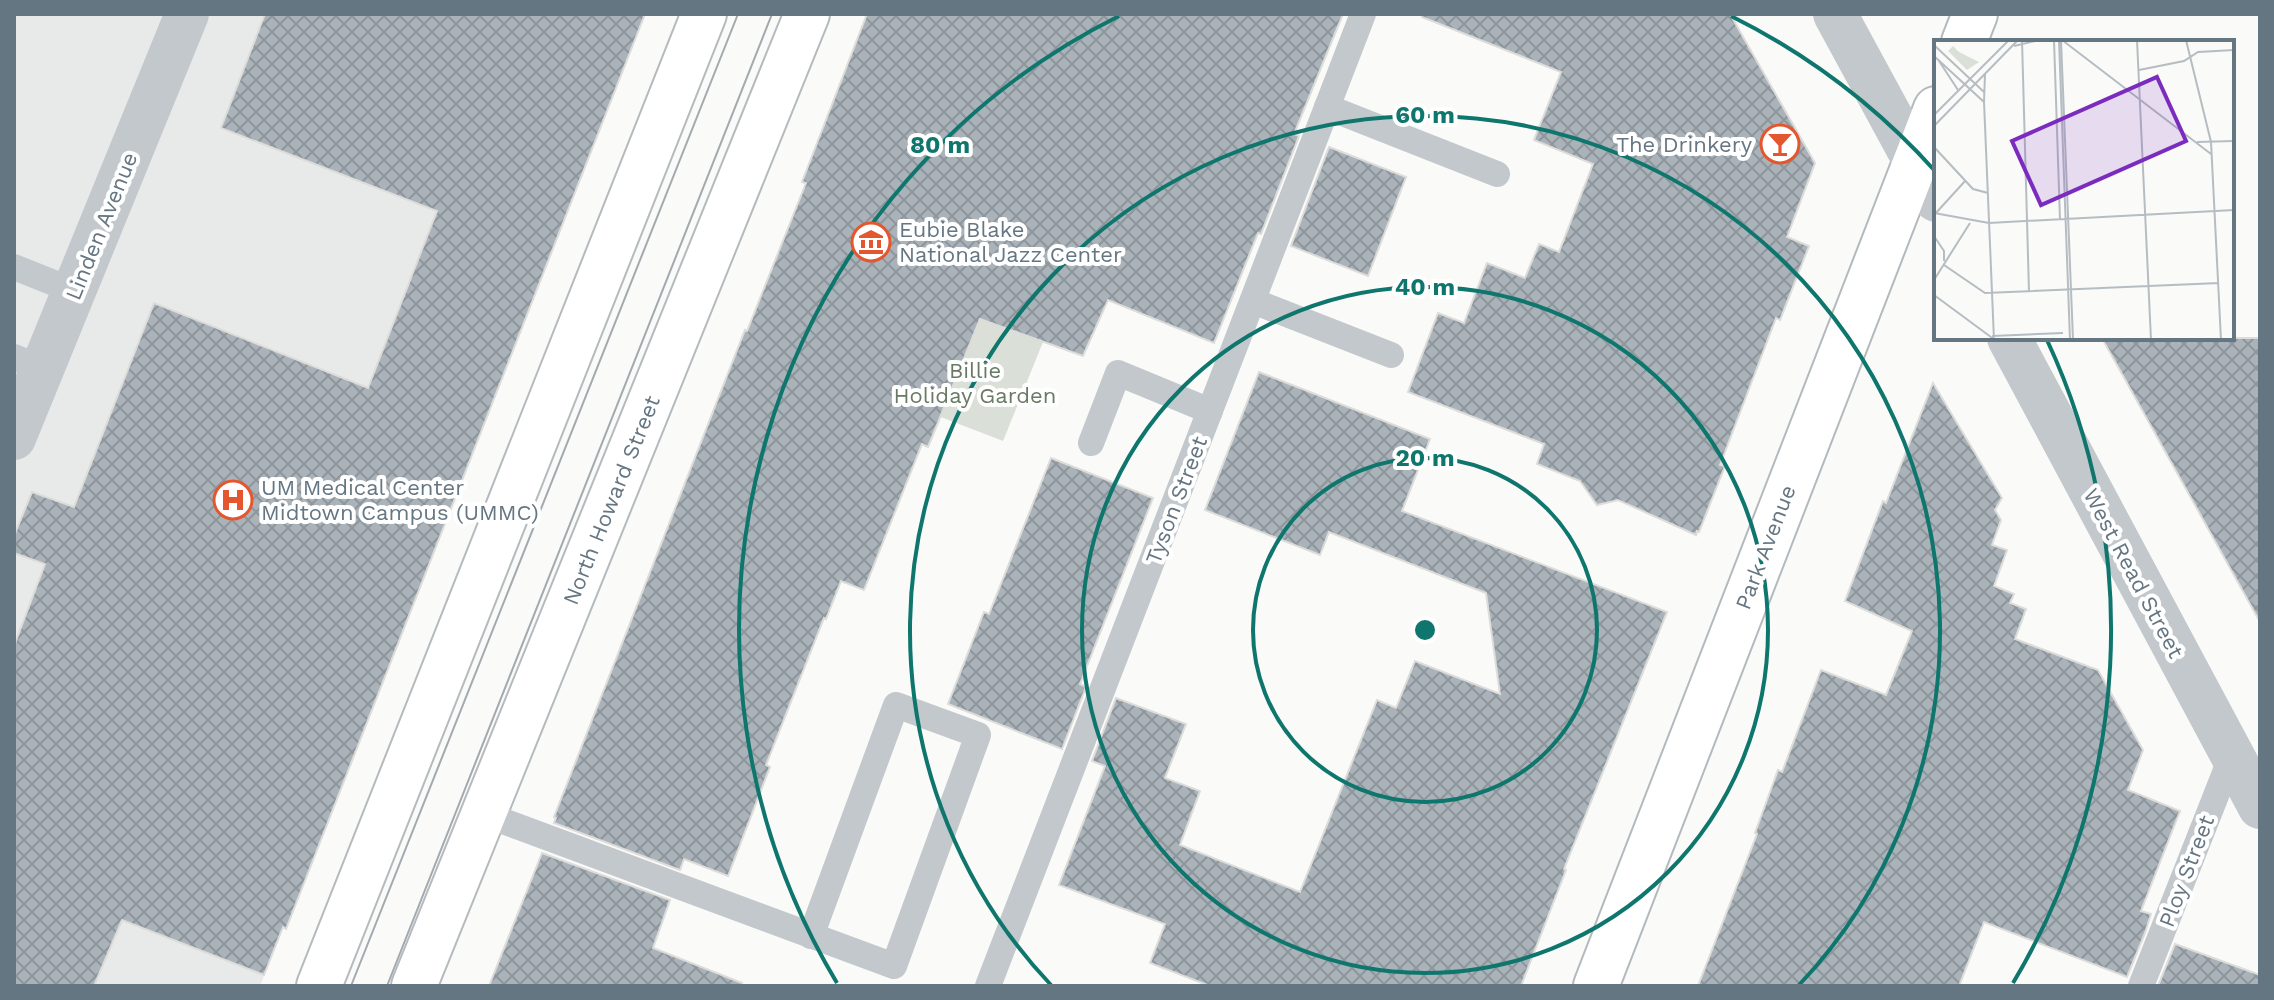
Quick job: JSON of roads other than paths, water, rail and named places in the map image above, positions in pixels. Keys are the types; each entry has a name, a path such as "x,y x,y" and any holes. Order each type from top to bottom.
{"main road":[{"path":"319,986 704,14"},
{"name":"North Howard Street","path":"414,986 807,14"},
{"path":"1965,40 1975,14"},
{"name":"Park Avenue","path":"1596,986 1934,114"}],"street":[{"name":"Linden Avenue","path":"14,438 28,363 74,291 187,14"},
{"path":"1835,14 1934,196"},
{"name":"West Read Street","path":"2010,340 2260,807"}],"lane":[{"name":"Tyson Street","path":"988,986 1363,14"},
{"path":"1327,107 1497,174"},
{"path":"14,267 74,291"},
{"path":"1253,301 1391,355"},
{"path":"1091,443 1118,373 1210,411"},
{"path":"484,814 811,936 894,966 978,735 896,705 811,936"},
{"name":"Ploy Street","path":"2141,986 2232,755"}],"tram line":[{"path":"351,986 738,14"},
{"path":"387,986 772,14"}],"place":[{"name":"The Drinkery","path":"1780,144"},
{"name":"Eubie Blake National Jazz Center","path":"871,242"},
{"name":"UM Medical Center Midtown Campus (UMMC)","path":"233,500"}],"park label":[{"name":"Billie Holiday Garden","path":"975,382"}]}
